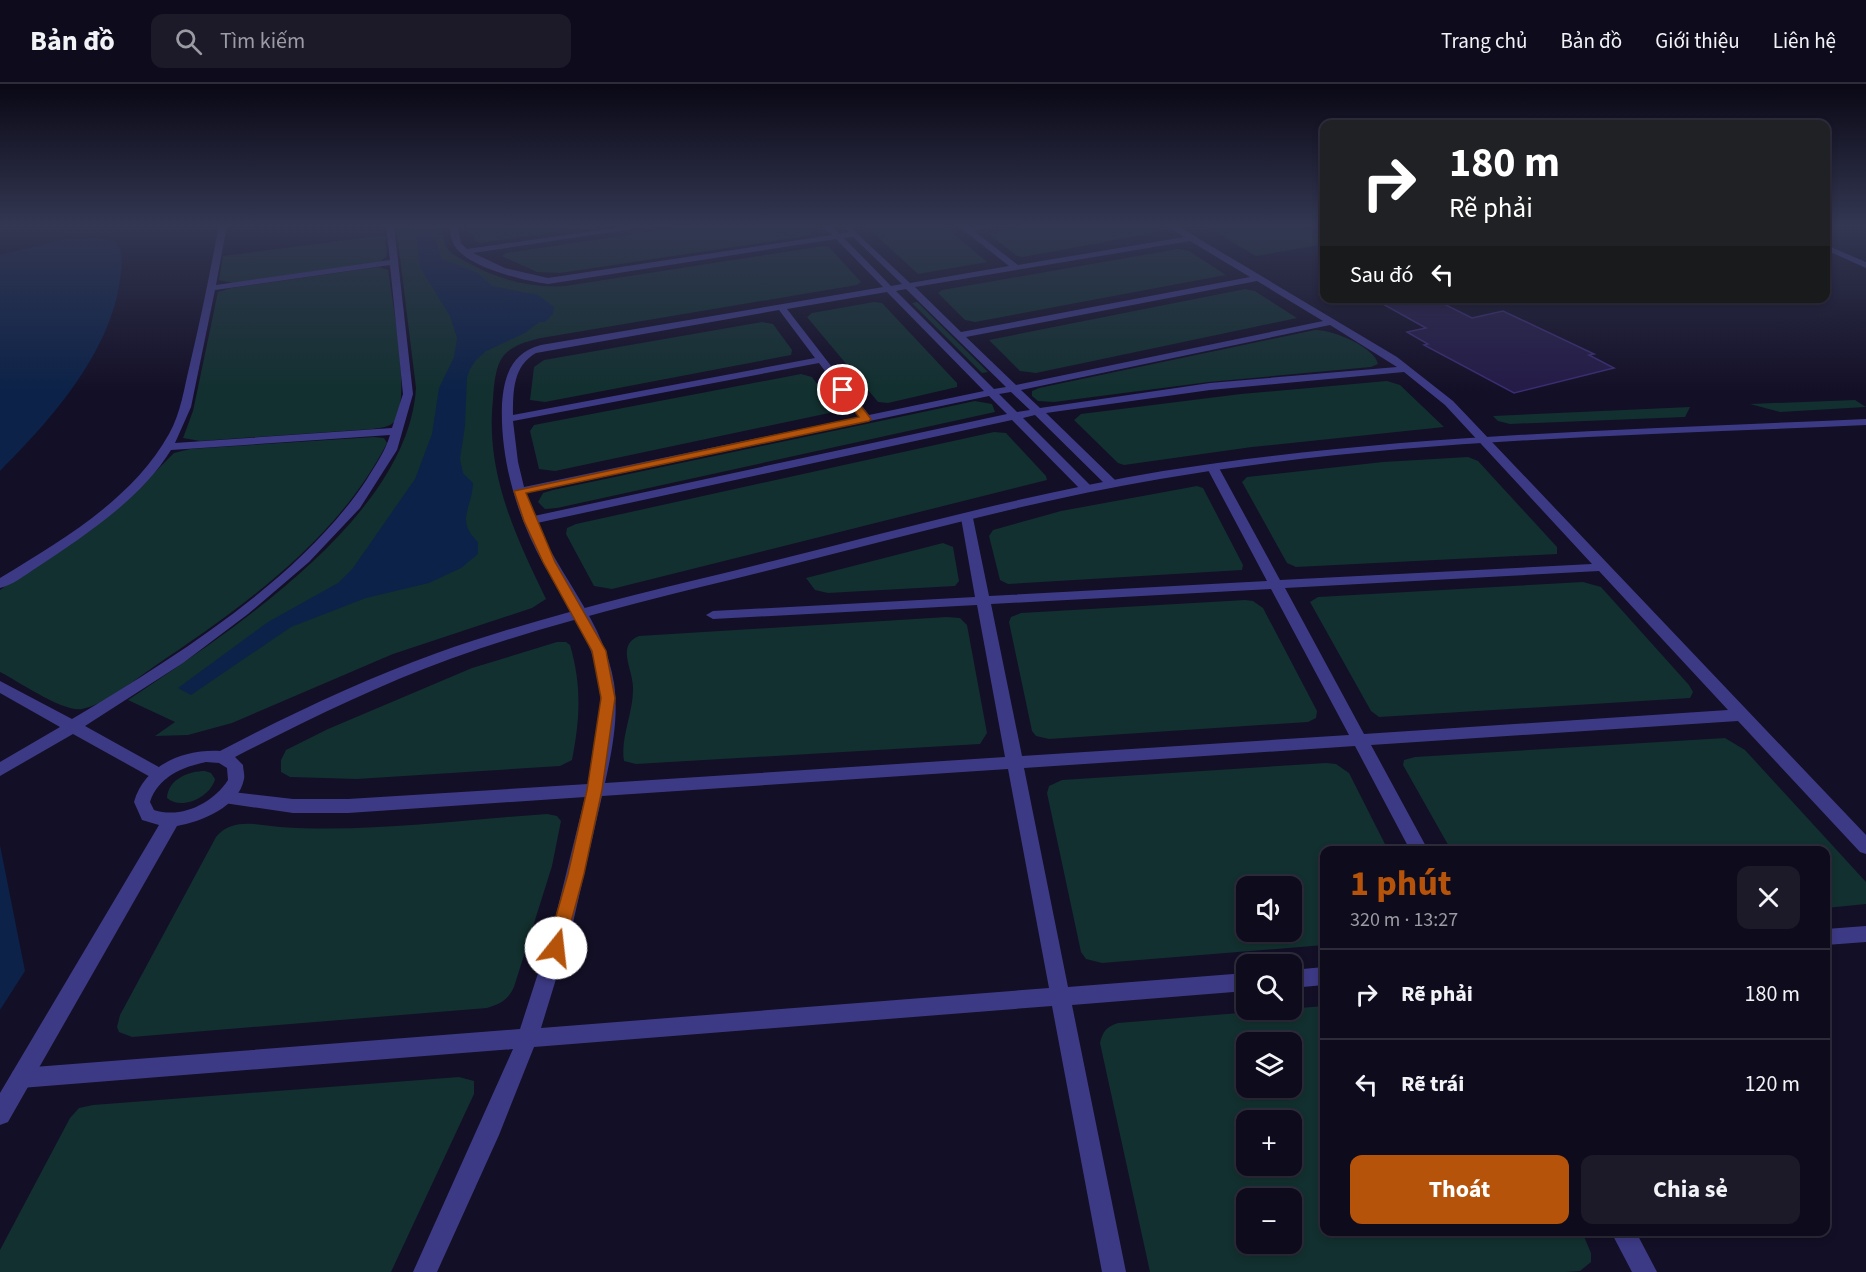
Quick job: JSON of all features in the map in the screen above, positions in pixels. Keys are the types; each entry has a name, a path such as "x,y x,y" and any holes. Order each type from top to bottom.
{"street":[{"path":"0,584 46,555 103,513 140,479 168,447 184,413 213,280"},
{"path":"212,288 265,280"},
{"path":"0,770 73,726 202,641 262,596 308,556 364,493 388,456 407,406 408,382 396,280"},
{"path":"880,280 1086,488"},
{"path":"902,280 1111,483"},
{"path":"425,1272 527,1039 565,914 595,790 607,717 608,690 599,651 549,562 519,491 507,419 512,373 520,357 528,352 939,280"},
{"path":"958,335 1245,280"},
{"path":"1262,280 1408,369 1449,403 1866,847"},
{"path":"781,308 866,419"},
{"path":"519,491 1332,322"},
{"path":"507,419 821,360"},
{"path":"530,521 1037,411 1194,388 1408,369"},
{"path":"222,757 342,698 402,672 579,613 1086,488 1213,468 1384,447 1484,439 1866,422"},
{"path":"168,447 399,431"},
{"path":"1213,468 1417,846"},
{"path":"967,518 1114,1272"},
{"path":"713,615 1604,567"},
{"path":"0,686 160,775"},
{"path":"224,797 321,807 1742,715"},
{"path":"206,756 222,757 233,762 238,772 234,784 224,797 201,812 171,820 152,817 142,806 146,789 160,775 187,760 206,756"},
{"path":"0,1114 171,820"},
{"path":"1830,937 1866,934"},
{"path":"1302,978 1320,976"},
{"path":"21,1078 1236,983"},
{"path":"1625,1236 1645,1272"}],"green space":[{"path":"221,280 251,280 233,283"},
{"path":"284,280 390,280 401,371 399,409 395,421 385,427 373,429 200,441 183,438 193,411 218,292"},
{"path":"403,280 511,280 550,286 601,280 861,282 857,285 541,338 512,349 501,359 496,376 492,426 494,452 498,477 513,527 546,599 532,608 393,654 232,723 188,735 155,736 175,722 128,700 261,606 306,568 347,526 382,482 405,436 416,388"},
{"path":"997,280 1197,280 975,322 965,320 938,293 942,290"},
{"path":"1245,289 1255,291 1297,318 1036,373 1020,371 989,340"},
{"path":"874,302 882,303 957,383 957,387 888,403 878,402 807,317 812,313"},
{"path":"917,302 988,372 982,373 912,303"},
{"path":"762,322 773,324 792,350 791,355 545,402 530,400 534,367 544,360"},
{"path":"1315,330 1331,332 1351,340 1369,351 1378,364 1371,367 1209,382 1054,402 1038,401 1032,396 1032,391 1039,388"},
{"path":"801,374 812,377 835,408 834,412 555,471 539,469 530,431 534,425"},
{"path":"1387,381 1400,385 1444,427 1252,447 1124,465 1118,463 1074,420 1081,414 1241,394"},
{"path":"1855,400 1866,407 1780,412 1750,404"},
{"path":"975,401 992,404 995,412 557,508 545,509 538,502 543,493 553,490"},
{"path":"1690,407 1685,417 1510,424 1498,421 1493,416"},
{"path":"994,432 1006,433 1046,476 1047,480 612,589 594,586 566,534 567,528 576,524"},
{"path":"384,438 387,443 366,478 342,511 314,541 252,596 118,692 91,706 74,709 41,695 0,672 0,590 142,485 174,453 190,449"},
{"path":"1468,457 1478,461 1557,547 1557,554 1296,567 1287,563 1242,482 1247,477 1383,462"},
{"path":"1197,486 1203,488 1243,565 1242,570 1008,584 1000,580 989,536 993,530 1061,511"},
{"path":"943,543 953,547 959,581 955,586 828,593 815,590 806,578"},
{"path":"1583,582 1601,587 1689,685 1693,692 1690,698 1379,717 1371,711 1310,602 1318,597"},
{"path":"1253,601 1263,608 1317,711 1316,718 1308,722 1049,739 1036,736 1032,731 1009,622 1011,617 1021,613"},
{"path":"960,618 967,625 987,733 980,744 636,764 624,761 624,744 633,690 627,652 632,640 639,636"},
{"path":"557,642 566,642 570,645 578,689 577,730 572,760 560,766 357,779 290,777 281,772 281,760 286,750 328,729 472,668"},
{"path":"1725,738 1745,750 1866,882 1866,904 1830,908 1830,846 1449,846 1403,765 1404,760 1415,757"},
{"path":"1336,764 1349,773 1386,846 1320,846 1320,945 1102,963 1086,959 1081,952 1047,793 1049,786 1062,780"},
{"path":"205,771 211,773 215,779 212,786 202,796 180,803 167,798 171,786 180,777"},
{"path":"547,814 557,816 561,821 552,866 514,987 500,1003 487,1008 132,1037 119,1032 117,1027 120,1015 216,837 222,831 246,824 313,828 380,827"},
{"path":"1320,1006 1320,1236 1584,1236 1591,1253 1591,1262 1580,1271 1566,1272 1150,1272 1100,1043 1106,1030 1118,1023 1236,1013 1236,1020 1302,1020 1302,1008"},
{"path":"459,1077 474,1081 474,1094 391,1272 0,1272 0,1250 70,1118 79,1108 93,1105"}],"water":[{"path":"0,280 119,280 107,328 94,355 60,405 0,471"},
{"path":"428,280 486,280 492,286 538,295 554,307 553,314 545,322 539,322 525,333 486,351 476,360 467,378 465,426 460,459 463,473 473,483 466,521 471,534 478,542 478,554 461,568 429,583 366,598 291,627 191,695 178,688 268,622 338,583 353,568 415,479 432,434 439,388 454,357 457,338 450,316"},
{"path":"0,845 25,971 0,1010"}],"building":[{"path":"1381,303 1442,303 1472,318 1503,311 1594,354 1589,355 1614,368 1514,393 1424,345 1428,344 1407,332 1426,328"}],"route":[{"path":"556,948 595,790 607,717 607,683 599,651 549,562 519,491 866,419 843,390"}]}
